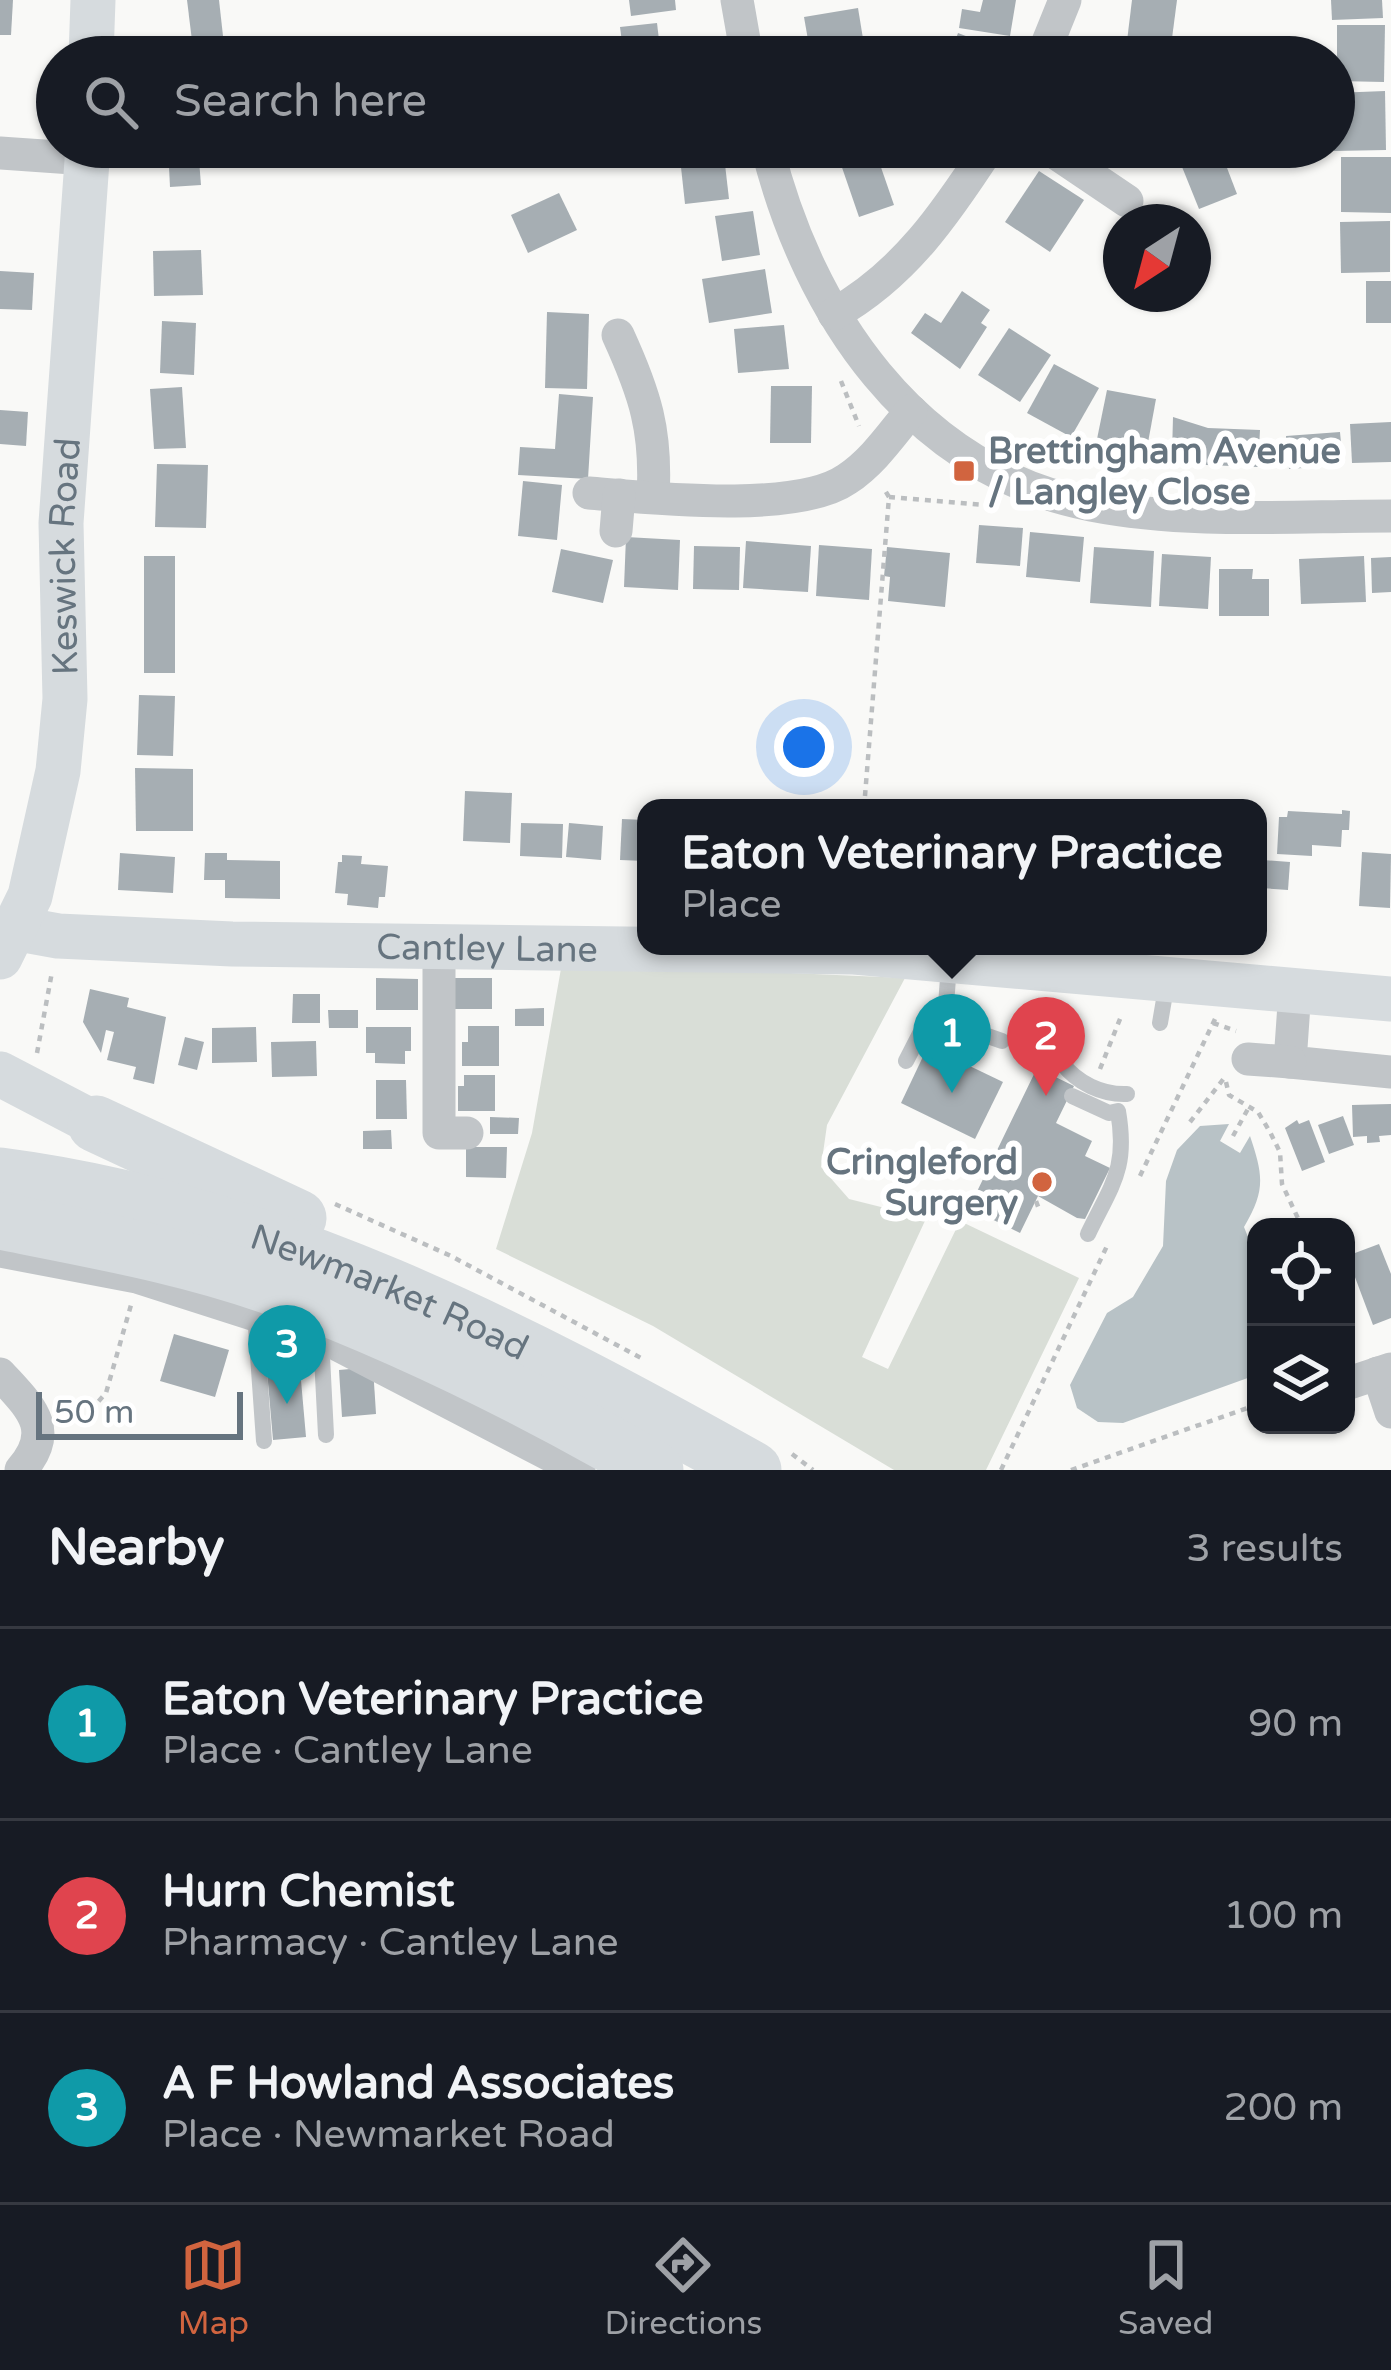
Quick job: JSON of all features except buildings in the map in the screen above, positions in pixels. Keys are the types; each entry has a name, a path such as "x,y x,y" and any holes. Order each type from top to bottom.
{"highway":[{"path":"95,1124 437,1287 589,1378"},
{"name":"Newmarket Road","path":"0,1176 149,1205 269,1240 426,1299 589,1378 753,1470"},
{"name":"Newmarket Road","path":"0,1221 145,1250 281,1290 455,1362 655,1470"}],"street":[{"path":"92,36 93,0"},
{"path":"737,0 743,36"},
{"path":"1050,36 1065,0"},
{"path":"0,153 36,153"},
{"name":"Keswick Road","path":"24,940 58,771 63,717 61,523 87,168"},
{"path":"773,168 797,246 874,375 911,411 991,468 1052,495 1190,517 1391,516"},
{"path":"834,314 886,280 912,255 974,168"},
{"path":"1078,168 1127,201"},
{"path":"616,350 647,402 656,452 620,495 616,531"},
{"path":"620,495 806,497 830,490 871,460 911,411"},
{"name":"Cantley Lane","path":"24,940 637,949"},
{"path":"438,1133 439,946"},
{"name":"Cantley Lane","path":"890,955 950,958 1164,1002 1295,990 1391,999"},
{"path":"1290,1062 1295,990"},
{"path":"10,1060 95,1124"},
{"path":"1234,1065 1290,1062 1391,1072"},
{"name":"Newmarket Road","path":"0,1251 106,1270 321,1336 580,1470"},
{"path":"0,1374 37,1422 38,1445 21,1470"},
{"path":"1372,1375 1391,1412"}],"lane":[{"path":"945,1018 950,958"},
{"path":"906,1061 925,1024 945,1018 1002,1041"},
{"path":"1062,1063 1072,1077 1111,1095 1127,1094"},
{"path":"1072,1096 1108,1113 1118,1111 1124,1150 1119,1171 1088,1234"},
{"path":"255,1312 264,1441"},
{"path":"321,1336 326,1435"}],"path":[{"path":"864,799 889,497 1041,510 1052,495"},
{"path":"10,1060 38,1054 24,940"},
{"path":"1095,1080 1124,1018 1098,988"},
{"path":"1234,1065 1228,1095 1258,1112 1280,1152 1282,1184 1298,1218"},
{"path":"1190,1122 1234,1065"},
{"path":"1233,1136 1250,1107"},
{"path":"1036,1201 1040,1212"},
{"path":"37,1422 98,1402 106,1393 134,1291"},
{"path":"1071,1470 1247,1409"}],"shaded area":[{"path":"562,963 905,978 827,1125 821,1167 849,1199 881,1207 930,1210 862,1357 888,1369 960,1221 1079,1278 986,1470 894,1470 653,1326 496,1249 532,1133"},
{"path":"1229,1124 1220,1141 1240,1153 1250,1136 1260,1172 1256,1203 1244,1227 1247,1378 1123,1423 1098,1422 1077,1408 1070,1385 1107,1313 1133,1297 1163,1246 1166,1181 1177,1150 1200,1126"}],"place":[{"name":"Brettingham Avenue / Langley Close","path":"964,471"},
{"name":"Eaton Veterinary Practice","path":"952,1093"},
{"name":"Hurn Chemist","path":"1046,1096"},
{"name":"Cringleford Surgery","path":"1042,1182"},
{"name":"A F Howland Associates","path":"287,1404"}]}
